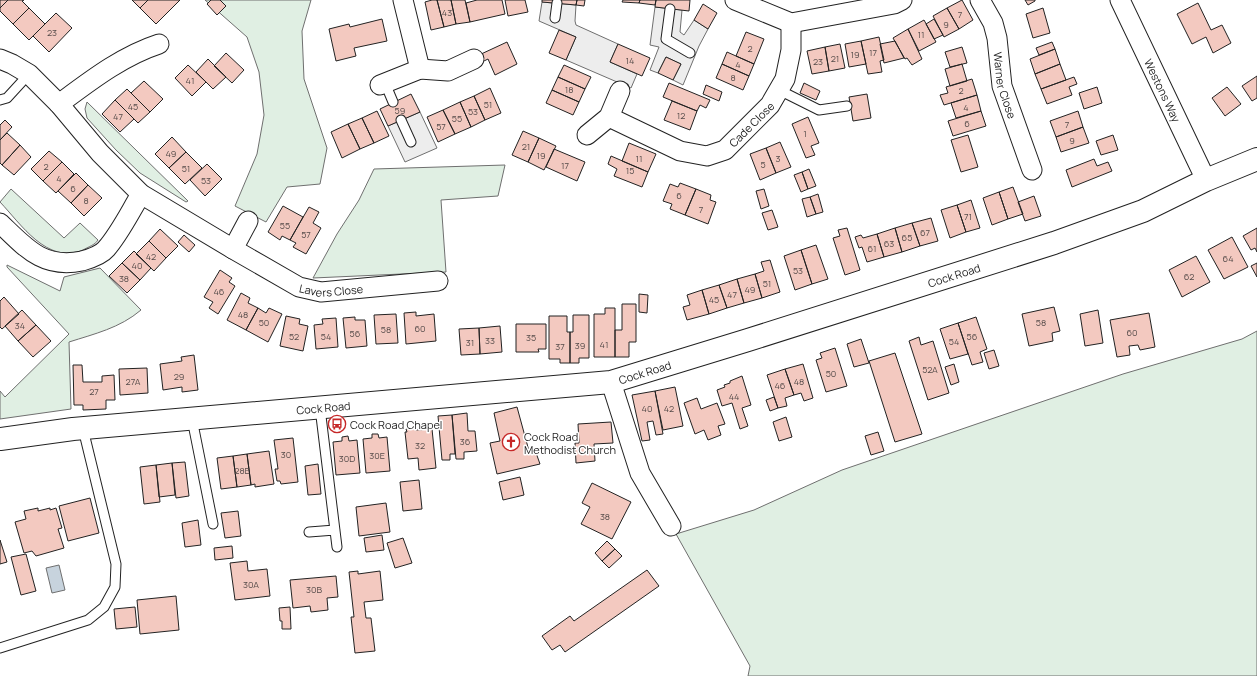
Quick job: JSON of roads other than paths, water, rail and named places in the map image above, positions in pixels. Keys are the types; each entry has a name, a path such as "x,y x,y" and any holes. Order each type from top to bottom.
{"street":[{"path":"403,0 420,69"},
{"path":"735,0 791,23 897,1"},
{"name":"Warner Close","path":"980,0 993,23 997,38 1002,86 1032,170"},
{"name":"Westons Way","path":"1120,0 1206,180"},
{"name":"Cade Close","path":"609,118 680,151 707,156 725,150 770,105 785,79 792,50 791,23"},
{"path":"59,104 93,79 126,59 138,52 159,44"},
{"name":"Lavers Close","path":"0,59 29,74 59,104 100,153 141,194 299,287 321,292 438,281"},
{"path":"383,84 420,69 448,71 474,59"},
{"path":"587,135 609,118 620,91"},
{"name":"Cock Road","path":"0,439 83,428 611,382 680,362 1054,244 1143,211 1206,180 1257,159"},
{"path":"0,223 26,249 46,260 68,264 88,260 105,250 141,194"},
{"path":"233,249 248,221"},
{"path":"611,382 640,473 671,526"}],"lane":[{"path":"555,18 557,3"},
{"path":"670,9 666,39 690,53"},
{"path":"0,100 7,98 29,74"},
{"path":"383,84 393,102"},
{"path":"778,90 819,110 847,106"},
{"path":"401,120 411,142"},
{"path":"320,408 337,547"},
{"path":"192,419 213,524"},
{"path":"0,648 88,620 104,607 115,587 116,564 83,428"},
{"path":"309,532 335,530"}],"place":[{"name":"Cock Road Chapel","path":"337,424"},
{"name":"Cock Road Methodist Church","path":"511,442"}]}
